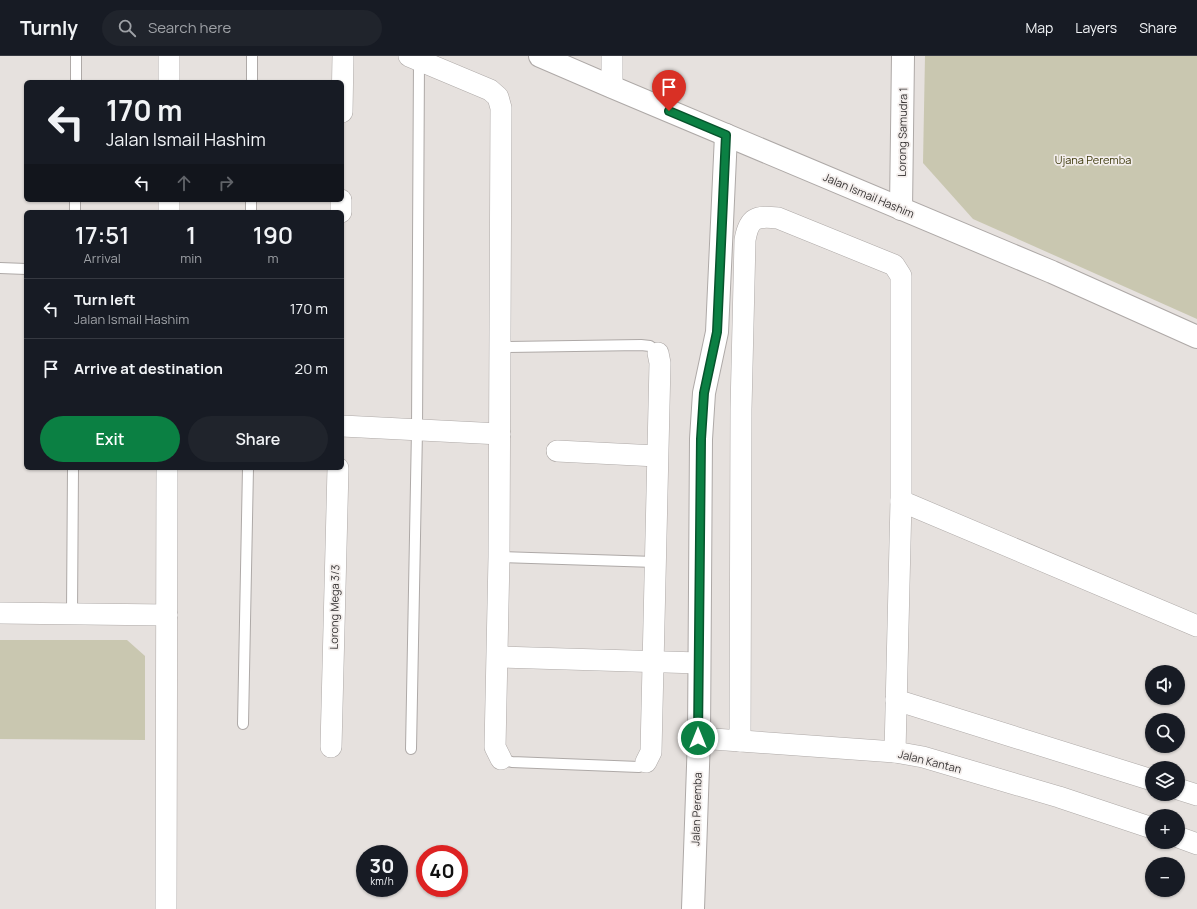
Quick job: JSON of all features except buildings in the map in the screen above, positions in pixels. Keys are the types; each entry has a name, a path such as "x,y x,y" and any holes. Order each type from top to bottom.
{"street":[{"path":"169,56 169,80"},
{"path":"343,56 343,80"},
{"name":"Jalan Ismail Hashim","path":"540,56 1052,272 1197,337"},
{"path":"612,56 612,87"},
{"name":"Lorong Samudra 1","path":"901,209 903,56"},
{"path":"414,58 490,90 498,97 501,108 499,557 495,747 501,759"},
{"name":"Jalan Peremba","path":"693,909 698,738 701,439 704,393 717,332 726,135"},
{"path":"740,741 740,409 745,240 747,228 752,220 764,217 778,218 894,265 901,276 901,501 894,752"},
{"path":"646,762 651,752 660,363 658,353"},
{"path":"344,426 500,434"},
{"path":"557,451 657,456"},
{"path":"166,909 166,615 168,470"},
{"name":"Lorong Mega 3/3","path":"331,747 338,470"},
{"path":"901,501 1197,626"},
{"path":"0,613 166,615"},
{"path":"498,657 699,663"},
{"path":"896,700 1145,778"},
{"name":"Jalan Kantan","path":"698,738 894,752 923,758 1059,797 1145,826"},
{"path":"1185,791 1197,795"},
{"path":"1185,840 1197,844"}],"lane":[{"path":"76,56 76,80"},
{"path":"252,56 252,80"},
{"path":"411,749 417,430 414,58"},
{"path":"0,268 24,268"},
{"path":"500,347 640,345 650,346 658,353"},
{"path":"72,614 73,470"},
{"path":"243,724 248,470"},
{"path":"499,557 655,562"},
{"path":"501,759 512,762 639,767 646,762"}],"green space":[{"name":"Ujana Peremba","path":"925,56 1197,56 1197,319 973,219 923,163"},
{"path":"0,640 127,640 145,656 145,740 0,739"}],"route":[{"path":"669,111 726,135 717,332 704,393 701,439 698,738"}]}
